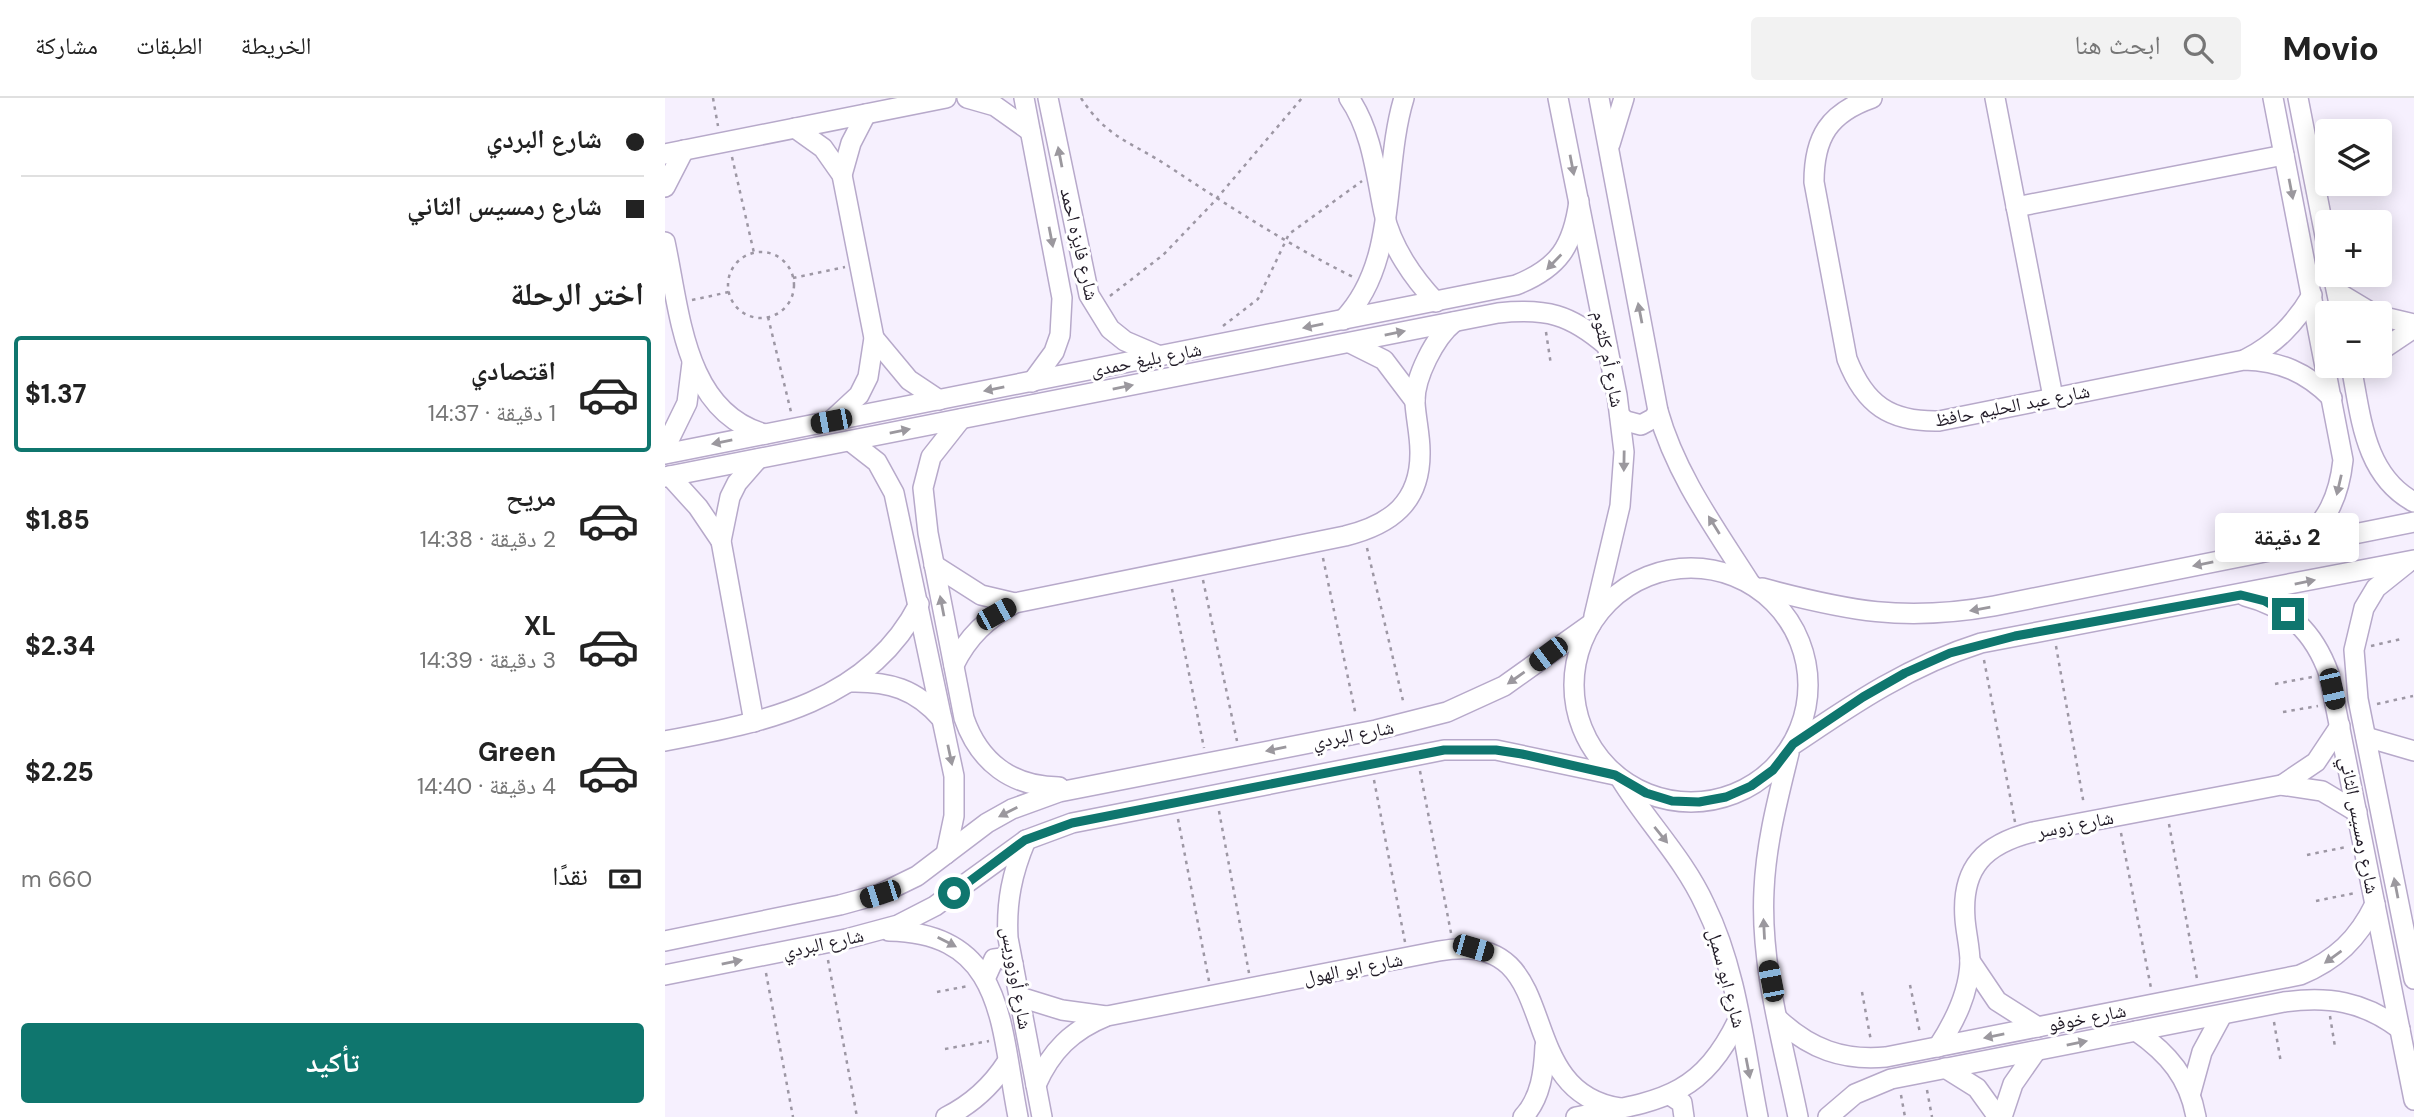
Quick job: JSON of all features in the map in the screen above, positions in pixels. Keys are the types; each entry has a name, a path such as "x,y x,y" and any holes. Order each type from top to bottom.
{"street":[{"path":"665,187 675,152 946,98"},
{"path":"967,98 995,106 1030,131"},
{"name":"شارع فايزه احمد","path":"1024,98 1062,298 1063,317 1054,352 1032,382"},
{"path":"1050,107 1067,98"},
{"path":"1349,98 1364,129 1376,170 1384,216 1404,261 1436,302"},
{"path":"1343,320 1369,285 1377,263 1394,141 1404,98"},
{"name":"شارع أم كلثوم","path":"1559,98 1620,416 1624,452 1620,506 1592,622"},
{"name":"شارع أم كلثوم","path":"1599,98 1658,411 1679,469 1752,585"},
{"path":"1609,148 1624,98"},
{"name":"شارع عبد الحليم حافظ","path":"1872,98 1851,105 1834,119 1821,137 1814,159 1814,182 1847,359 1856,382 1871,401 1891,415 1915,421 1939,421 2244,360 2264,360 2302,373 2332,398"},
{"path":"1996,98 2053,397"},
{"path":"2273,98 2343,460 2336,497 2318,529 2300,545"},
{"path":"2298,98 2320,210"},
{"name":"شارع فايزه احمد","path":"1050,107 1092,302 1110,328 1125,341 1161,356"},
{"path":"842,175 851,143 866,114"},
{"path":"795,128 823,148 842,175 874,338 868,377 859,395 831,421"},
{"path":"2016,207 2284,155"},
{"name":"شارع بليغ حمدى","path":"665,451 766,434 1161,356 1212,339 1343,320 1492,291 1537,277 1555,264 1568,245 1576,224 1579,201"},
{"path":"665,242 692,363 721,411 742,425 766,434"},
{"path":"2339,287 2357,301"},
{"path":"1492,291 1500,299 1498,313"},
{"name":"شارع عبد الحليم حافظ","path":"2244,360 2284,333 2312,295"},
{"path":"1062,298 1079,303 1092,302"},
{"name":"شارع بليغ حمدى","path":"667,477 1498,313 1544,311 1568,318 1607,346"},
{"path":"2392,320 2414,326"},
{"path":"954,665 964,645 978,628 1015,603 1319,541 1383,524 1399,510 1412,493 1419,473 1420,453 1415,401 1430,352 1445,329 1455,321"},
{"path":"2392,342 2414,326"},
{"path":"874,338 909,380 939,400"},
{"path":"1212,339 1213,369"},
{"path":"1349,342 1384,360 1415,401"},
{"path":"665,451 687,403 692,363"},
{"path":"2354,378 2371,456 2384,478 2414,502"},
{"path":"1620,416 1626,421 1641,425 1654,418 1658,411"},
{"path":"961,419 939,443 926,472 923,488 928,533 964,718 980,752 1007,775 1041,787 1081,787"},
{"path":"795,428 796,451"},
{"path":"2339,436 2350,439 2364,432"},
{"path":"850,441 864,450 887,477 906,537 955,796 946,854"},
{"path":"754,722 721,541 730,497 742,477 758,459"},
{"path":"667,477 698,507 721,541"},
{"path":"2413,561 1981,643 1950,653 1890,680 1792,747 1762,778 1726,797 1699,802 1672,801 1646,793 1619,777 1596,754 1583,730 1575,704 1574,676 1579,649 1592,622 1624,589 1664,571 1708,569 1752,585 1841,609 1888,614 1941,614 1994,606 2414,522"},
{"path":"906,537 913,529 928,533"},
{"name":"شارع رمسيس الثاني","path":"2413,561 2376,588 2361,619 2354,650 2359,703 2411,942 2414,979"},
{"path":"934,565 981,594 1015,603"},
{"path":"1752,585 1775,602 1791,622 1805,658 1809,696 1804,721 1792,747"},
{"name":"شارع رمسيس الثاني","path":"2241,595 2265,601 2288,614 2307,631 2321,652 2329,674 2414,1100"},
{"path":"665,741 754,722 803,706 850,682 891,648 919,604"},
{"name":"شارع البردي","path":"668,939 793,915 880,894 917,876 1012,809 1081,787 1360,733 1447,712 1504,686 1592,622"},
{"path":"850,682 891,684 911,691 950,724 964,718"},
{"path":"2336,704 2343,694 2351,694 2359,703"},
{"name":"شارع زوسر","path":"2281,785 2316,762 2340,726"},
{"path":"2366,737 2414,751"},
{"name":"شارع ابو سمبل","path":"1792,747 1771,832 1763,891 1767,963 1798,1117"},
{"name":"شارع البردي","path":"665,975 880,930 935,906 1025,840 1072,823 1444,750 1496,750 1619,777"},
{"path":"1200,764 1207,795"},
{"name":"شارع ابو سمبل","path":"1619,777 1643,814 1675,853 1705,904 1725,957 1758,1117"},
{"name":"شارع زوسر","path":"1931,1048 1961,1006 1970,961 1965,918 1969,878 1988,851 2017,836 2281,785 2322,791 2357,811"},
{"name":"شارع أوزوريس","path":"1025,840 1015,864 1008,901 1008,938 1042,1117"},
{"name":"شارع خوفو","path":"1778,1019 1809,1044 1827,1052 1880,1057 2279,979 2320,966 2337,955 2353,940 2374,897"},
{"path":"793,915 799,948"},
{"name":"شارع أوزوريس","path":"880,930 923,932 942,939 960,949 987,980 1018,1117"},
{"name":"شارع ابو الهول","path":"1037,1085 1045,1066 1063,1042 1088,1024 1107,1016 1454,948 1473,948 1491,953 1520,976 1538,1015 1545,1045 1545,1069 1538,1092 1523,1117"},
{"path":"987,980 994,959 1002,958 1013,964"},
{"name":"شارع زوسر","path":"1970,961 1997,1001 2016,1016 2038,1027"},
{"path":"665,991 688,971"},
{"path":"2277,1004 2286,987 2279,979"},
{"name":"شارع ابو الهول","path":"1020,997 1062,1010 1107,1016"},
{"name":"شارع خوفو","path":"1828,1117 1855,1094 1894,1078 2277,1004 2327,999 2366,1008 2400,1029"},
{"path":"2196,1117 2192,1092 2202,1052 2222,1014"},
{"path":"1576,1117 1669,1095 1703,1073 1728,1040 1739,1018"},
{"path":"2137,1031 2169,1057 2192,1092"},
{"name":"شارع ابو الهول","path":"1545,1045 1566,1082 1582,1096 1600,1105 1620,1108"},
{"path":"2000,1117 2013,1084 2036,1051"},
{"path":"1880,1057 1879,1068 1882,1074 1894,1078"},
{"path":"946,1117 979,1097 1007,1062"},
{"path":"1945,1068 1977,1088 2000,1117"},
{"path":"1669,1095 1682,1103 1684,1117"}],"path":[{"path":"713,98 754,253"},
{"path":"1081,98 1097,122 1115,137 1156,158 1283,242 1369,285"},
{"path":"1092,302 1163,255 1217,198 1302,98"},
{"path":"1212,339 1258,299 1283,242 1303,221 1376,170"},
{"path":"754,253 779,257 793,278 789,302 768,317 744,312 729,292 734,267 754,253"},
{"path":"793,278 860,263"},
{"path":"678,303 729,292"},
{"path":"1544,311 1551,365"},
{"path":"768,317 795,428"},
{"path":"1363,531 1409,722"},
{"path":"1319,541 1360,733"},
{"path":"1201,566 1240,756"},
{"path":"1169,572 1200,764"},
{"path":"2053,629 2087,821"},
{"path":"2354,650 2401,639"},
{"path":"1981,643 2017,836"},
{"path":"2275,684 2329,674"},
{"path":"2359,703 2413,696"},
{"path":"2283,712 2336,704"},
{"path":"1417,754 1454,948"},
{"path":"1371,763 1408,957"},
{"path":"1207,795 1252,988"},
{"path":"1175,802 1212,995"},
{"path":"2166,807 2200,995"},
{"path":"2117,816 2154,1004"},
{"path":"2307,855 2363,843"},
{"path":"2316,901 2374,897"},
{"path":"825,943 857,1117"},
{"path":"762,956 793,1117"},
{"path":"937,992 987,980"},
{"path":"1910,985 1931,1048"},
{"path":"1862,992 1880,1057"},
{"path":"2327,999 2335,1047"},
{"path":"2277,1004 2281,1063"},
{"path":"945,1049 1002,1038"},
{"path":"1923,1073 1932,1117"},
{"path":"1894,1078 1905,1117"}],"route":[{"path":"954,893 994,860 1025,840 1072,823 1444,750 1469,748 1522,754 1615,775 1646,793 1672,801 1699,802 1726,797 1751,786 1773,770 1793,744 1863,697 1919,665 1950,653 2015,636 2241,595 2265,601 2288,614"}]}
